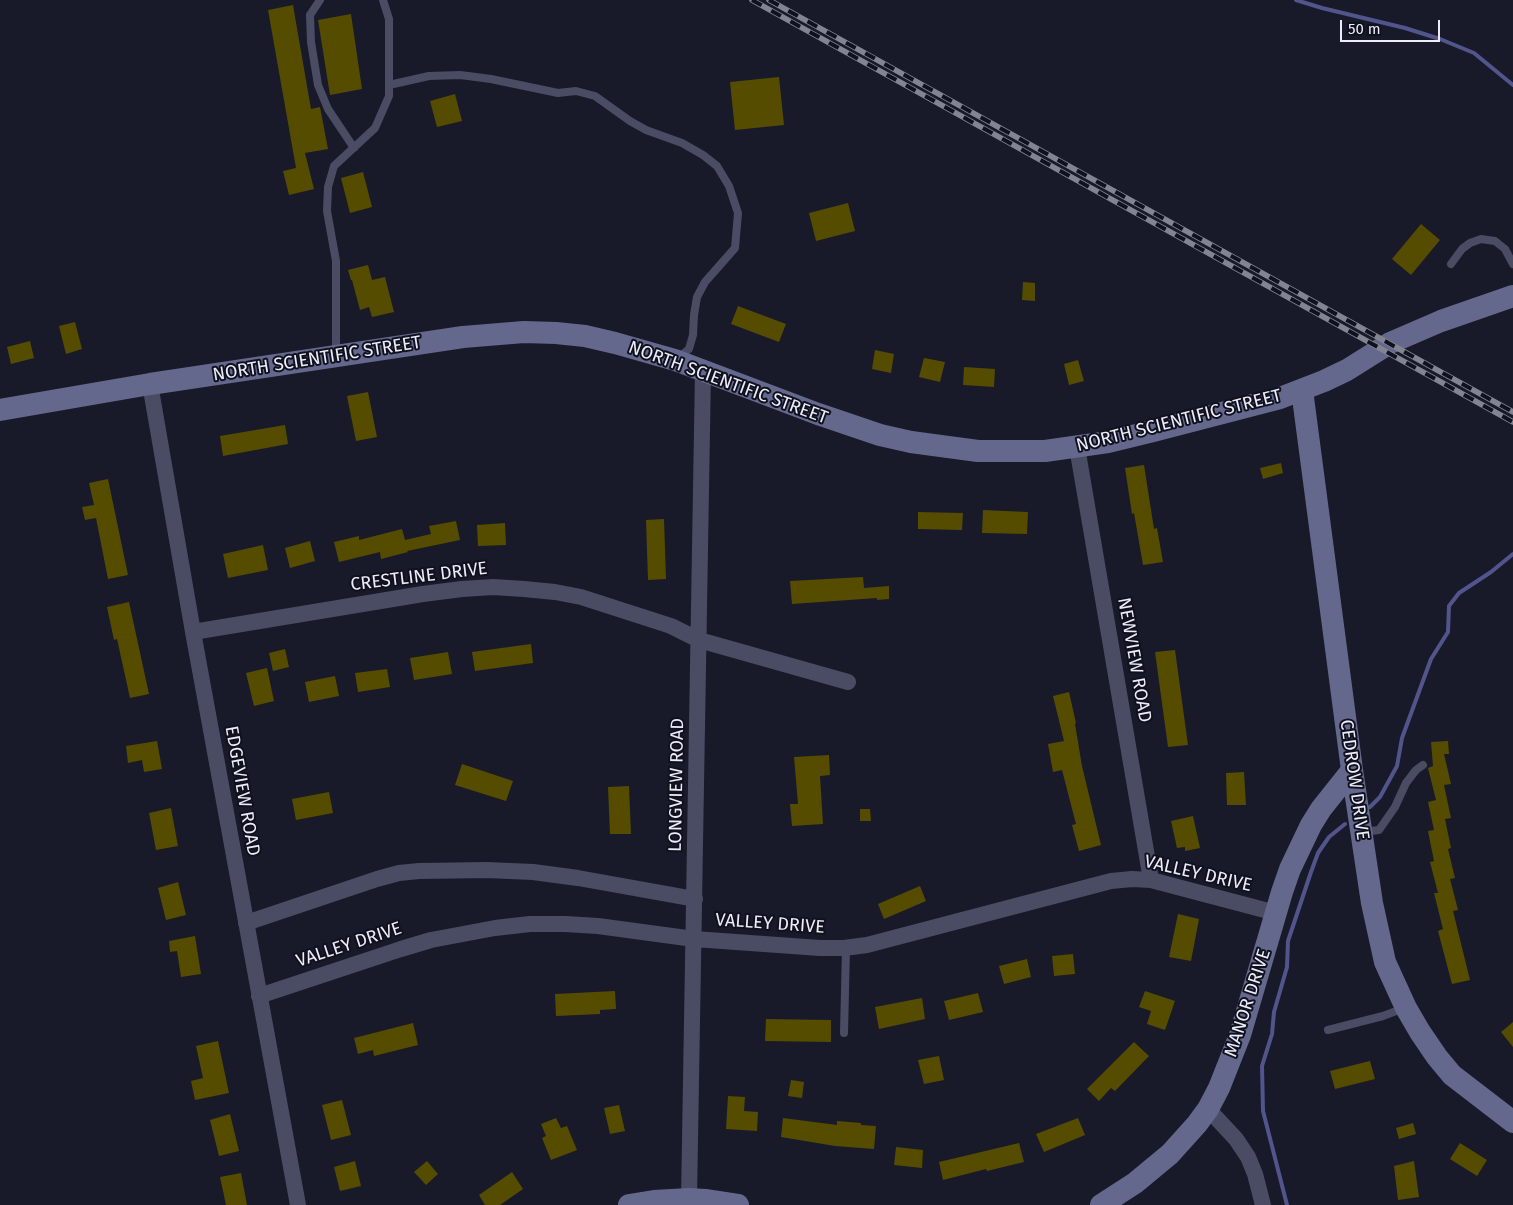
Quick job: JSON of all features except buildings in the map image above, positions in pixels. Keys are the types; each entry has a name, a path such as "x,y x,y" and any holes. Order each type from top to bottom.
{"street":[{"name":"NORTH SCIENTIFIC STREET","path":"0,410 150,384 463,337 524,332 556,333 584,336 615,343 675,360 850,426 880,435 947,448 995,451 1045,451 1108,442 1257,405 1302,390 1347,370 1390,343 1441,321 1513,296"},
{"name":"LONGVIEW ROAD","path":"689,1199 703,371"},
{"name":"EDGEVIEW ROAD","path":"150,384 193,632 298,1205"},
{"name":"CEDROW DRIVE","path":"1302,390 1352,770 1372,903 1385,962 1406,1008 1437,1057 1452,1075 1513,1122"},
{"name":"NEWVIEW ROAD","path":"1077,447 1151,880"},
{"name":"CRESTLINE DRIVE","path":"193,632 423,594 493,587 555,592 581,597 671,626 699,640 848,682"},
{"name":"MANOR DRIVE","path":"1102,1205 1135,1184 1170,1154 1208,1109 1219,1088 1240,1035 1290,869 1311,825 1321,809 1352,770"},
{"name":"VALLEY DRIVE","path":"246,923 377,879 419,870 533,872 695,899"},
{"name":"VALLEY DRIVE","path":"260,996 401,948 462,933 530,924 598,926 694,939 820,948 846,948 867,945 1111,881 1132,879 1151,880 1276,913"},
{"path":"1208,1109 1236,1139 1248,1156 1263,1205"},
{"path":"629,1205 689,1199 738,1205"}],"lane":[{"path":"320,0 310,15 311,42 318,85 328,110 354,148"},
{"path":"336,356 336,261 327,211 328,187 334,166 375,128 389,96 389,19 383,0"},
{"path":"389,85 429,76 460,75 491,79 558,93 576,91 595,96 630,121 646,130 682,143 703,155 716,166 729,186 738,213 735,248 706,282 698,298 694,315 693,335 689,349 675,360"},
{"path":"1451,264 1470,243 1482,239 1495,241 1505,249 1513,264"},
{"path":"1361,832 1379,830 1395,807 1406,783 1416,770 1423,765"},
{"path":"844,1033 846,948"},
{"path":"1328,1030 1406,1008"}],"waterway":[{"path":"1296,0 1440,39 1474,53 1513,85"},
{"path":"1370,807 1380,797 1397,766 1402,738 1431,659 1448,632 1449,606 1459,593 1491,572 1513,554"},
{"path":"1287,1205 1263,1111 1262,1066 1272,1034 1274,1012 1287,967 1288,941 1311,872 1318,853 1329,837 1345,824"}],"railway":[{"path":"752,0 1513,422"},
{"path":"769,0 1513,412"}]}
